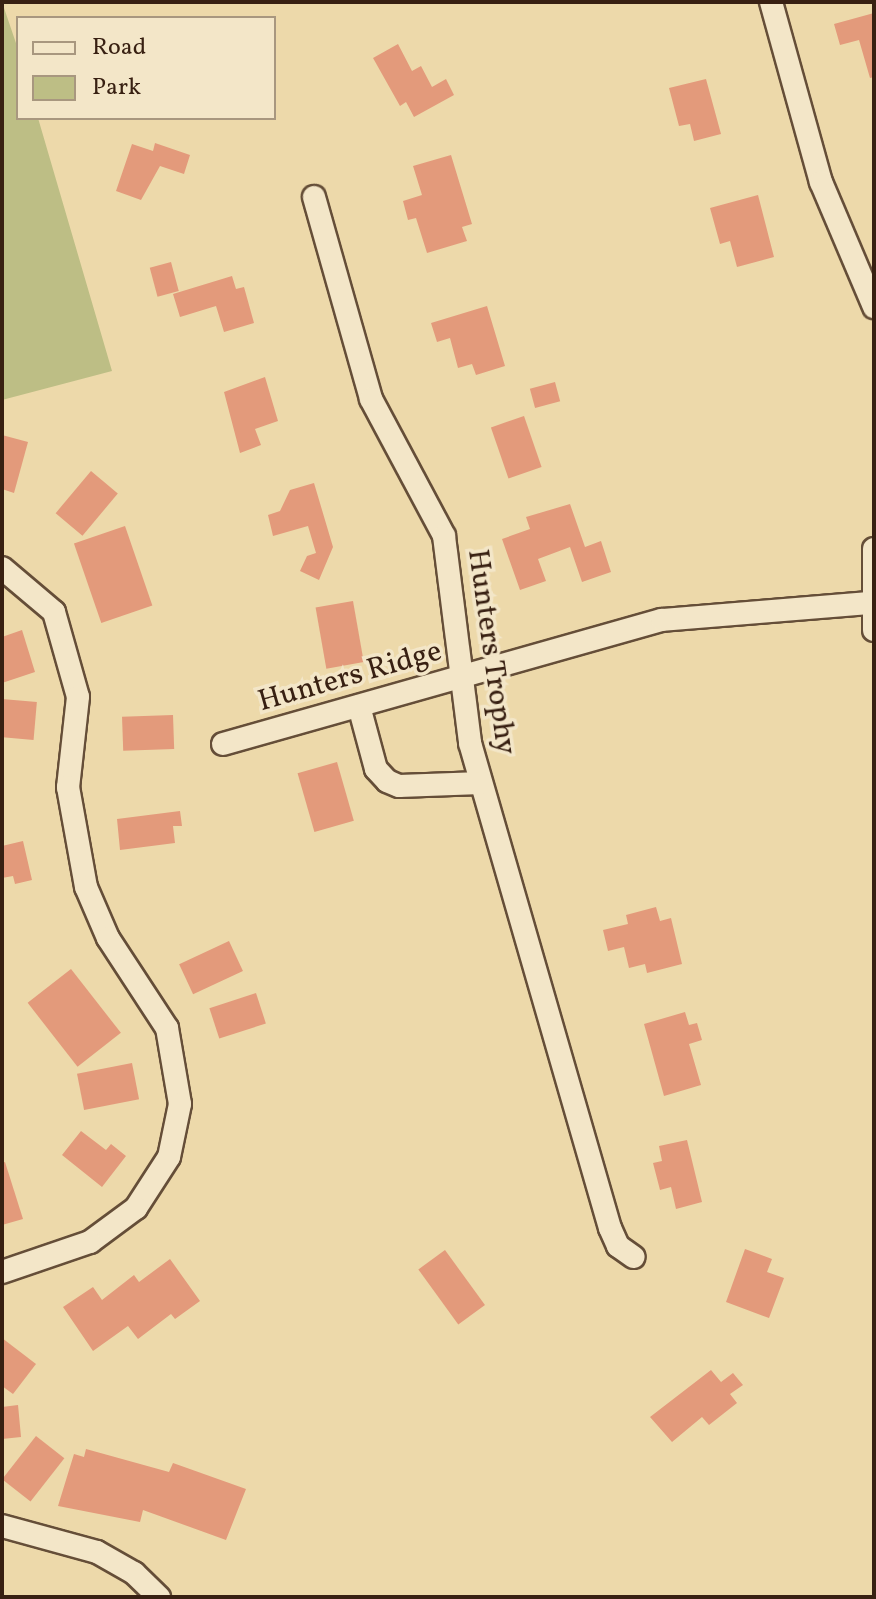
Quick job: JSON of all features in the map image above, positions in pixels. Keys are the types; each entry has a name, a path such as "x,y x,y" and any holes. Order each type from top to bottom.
{"street":[{"path":"771,2 821,182 874,307"},
{"name":"Hunters Trophy","path":"314,197 371,399 444,536 461,677 481,783 610,1228 618,1246 634,1257"},
{"path":"874,549 870,603 874,630"},
{"path":"2,568 54,612 78,697 68,787 86,887 108,938 167,1028 180,1104 169,1157 136,1208 90,1242 2,1272"},
{"name":"Hunters Ridge","path":"223,744 662,620 870,603"},
{"path":"359,706 376,769 387,781 399,786 481,783"},
{"path":"2,1526 97,1552 134,1573 159,1597"}],"green space":[{"path":"2,2 16,43 16,120 39,120 112,371 2,400"}],"building":[{"path":"874,13 874,77 870,78 859,40 840,45 834,24"},
{"path":"398,44 412,71 421,66 432,87 446,79 454,95 414,117 406,102 400,106 373,58"},
{"path":"706,79 721,134 694,141 690,124 679,126 669,88"},
{"path":"155,143 190,155 184,174 160,166 141,200 116,191 132,144 153,151"},
{"path":"451,155 472,224 462,227 467,241 427,253 416,218 408,220 403,201 422,195 413,166"},
{"path":"758,195 774,257 737,267 730,241 720,244 710,208"},
{"path":"171,262 179,291 158,297 150,268"},
{"path":"232,276 236,289 244,287 254,323 224,332 216,306 180,317 173,294"},
{"path":"487,306 505,366 476,375 472,364 458,368 450,338 437,342 431,323"},
{"path":"265,377 278,421 255,429 261,445 240,453 224,392"},
{"path":"555,382 560,401 535,408 530,389"},
{"path":"524,416 542,467 508,478 491,427"},
{"path":"2,435 28,442 14,493 2,489"},
{"path":"91,471 118,493 82,536 56,513"},
{"path":"314,483 333,547 319,580 300,571 307,556 316,553 308,526 273,536 268,515 280,511 290,490"},
{"path":"570,504 585,547 601,541 611,572 582,582 570,547 538,559 546,581 520,590 502,539 530,529 526,517"},
{"path":"125,526 152,605 101,623 74,544"},
{"path":"353,601 364,662 326,669 316,608"},
{"path":"22,630 35,672 2,683 2,637"},
{"path":"2,699 37,702 34,740 2,737"},
{"path":"173,715 174,749 123,751 122,717"},
{"path":"337,762 354,821 314,832 298,773"},
{"path":"180,811 182,826 173,826 175,843 120,850 117,819"},
{"path":"23,841 32,880 15,884 13,876 2,878 2,846"},
{"path":"656,907 660,921 671,918 682,964 647,973 645,964 629,968 624,947 608,951 603,930 628,924 626,915"},
{"path":"229,941 243,971 193,994 179,964"},
{"path":"71,969 121,1033 78,1067 28,1003"},
{"path":"256,993 266,1023 219,1039 209,1008"},
{"path":"685,1012 689,1025 697,1023 702,1040 689,1044 701,1085 664,1096 644,1024"},
{"path":"132,1063 139,1099 84,1110 77,1074"},
{"path":"81,1131 106,1150 111,1144 126,1156 102,1187 62,1155"},
{"path":"687,1140 702,1202 676,1209 671,1187 660,1190 653,1163 662,1161 659,1146"},
{"path":"5,1162 23,1219 2,1225 2,1163"},
{"path":"745,1249 772,1259 767,1272 784,1278 769,1318 726,1302"},
{"path":"445,1250 485,1305 458,1324 418,1269"},
{"path":"170,1259 200,1301 175,1319 171,1314 138,1339 128,1326 93,1351 63,1307 93,1287 102,1300 134,1275 139,1282"},
{"path":"2,1338 36,1364 13,1394 2,1386"},
{"path":"711,1370 721,1382 733,1373 743,1385 730,1394 737,1403 709,1425 702,1417 672,1442 650,1417"},
{"path":"18,1405 21,1437 2,1439 2,1407"},
{"path":"36,1436 64,1458 31,1502 2,1479"},
{"path":"86,1449 169,1472 173,1463 246,1489 226,1540 143,1510 140,1522 58,1506 74,1454 84,1457"}]}
